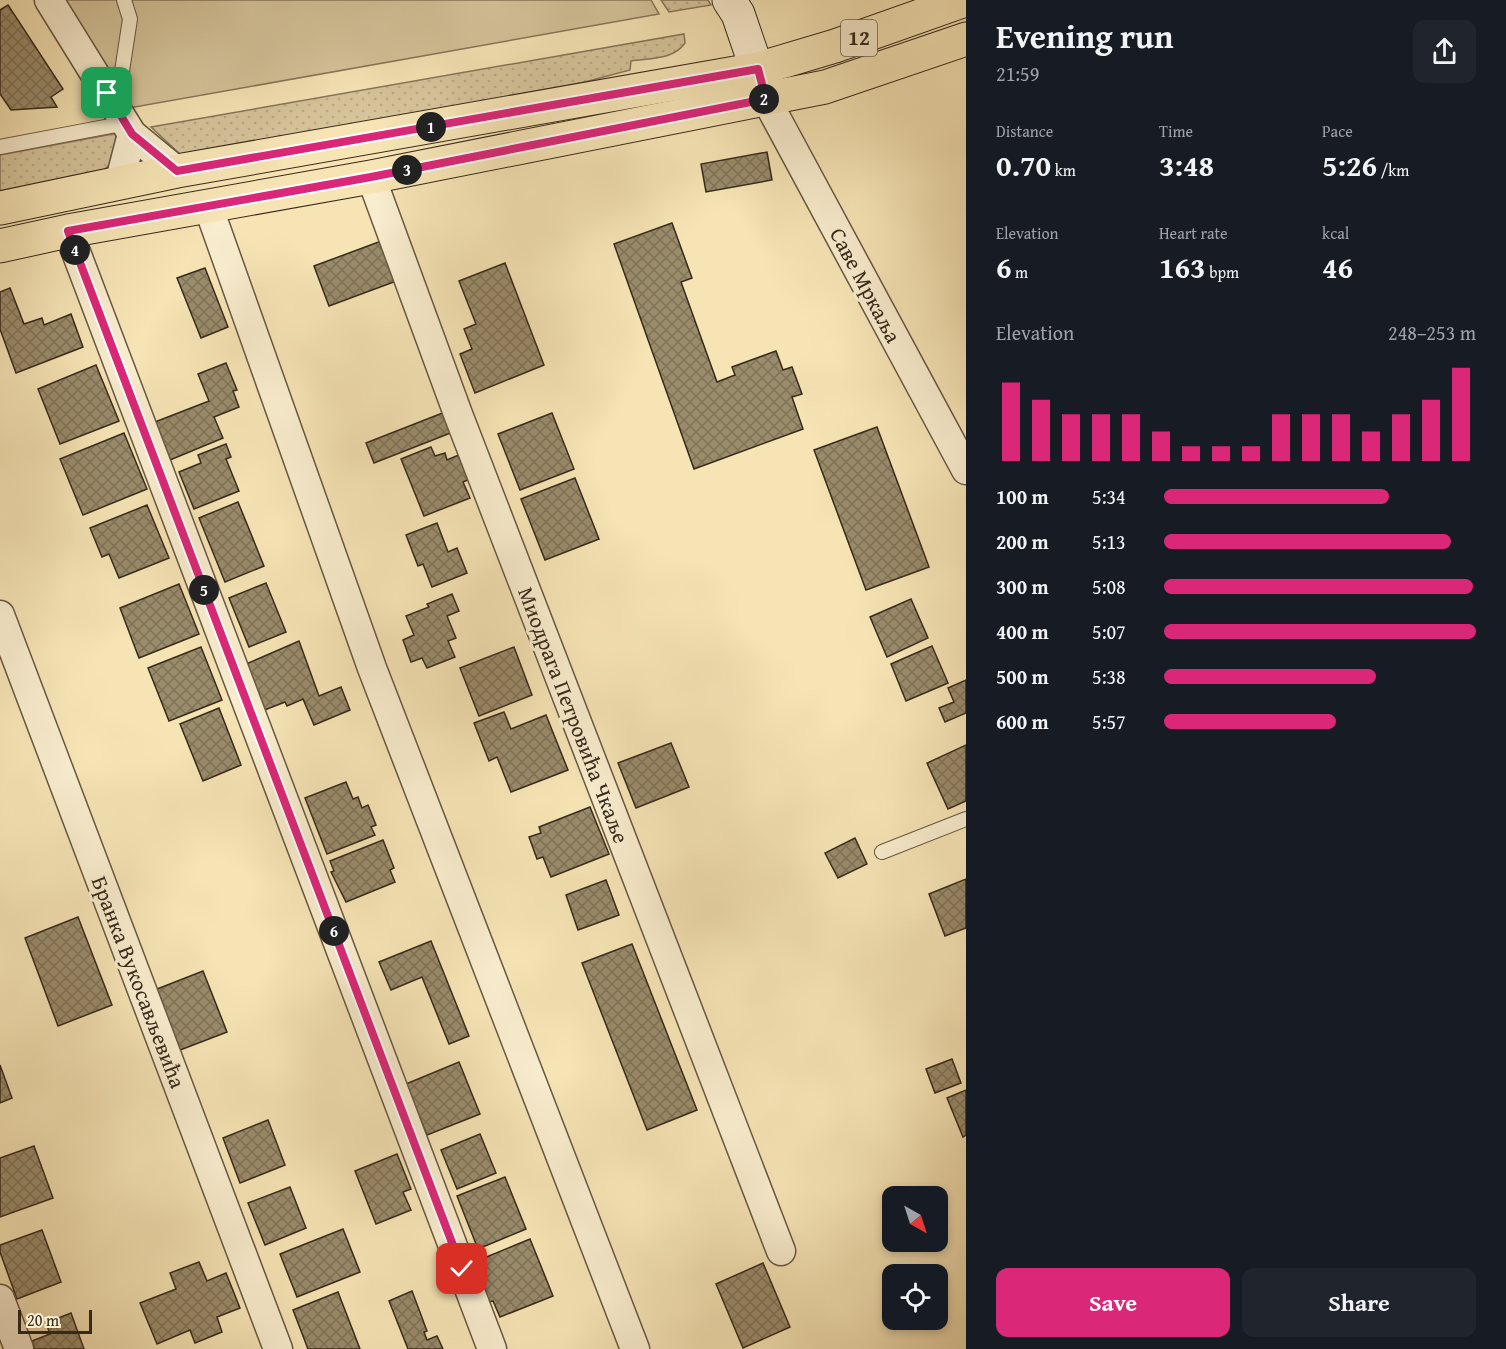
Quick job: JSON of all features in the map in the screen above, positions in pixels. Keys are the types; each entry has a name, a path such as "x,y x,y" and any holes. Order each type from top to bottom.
{"main road":[{"name":"12","path":"0,246 68,231 371,177 762,84 835,46 964,0"},
{"name":"12","path":"0,208 177,171 762,84 825,87 966,39"}],"street":[{"path":"49,0 129,128 177,171"},
{"path":"729,0 738,14 762,84"},
{"name":"Саве Мркаља","path":"762,84 966,470"},
{"path":"119,184 129,128"},
{"name":"Миодрага Петровића Чкаље","path":"371,177 458,414 781,1251"},
{"path":"208,206 372,668 635,1349"},
{"path":"68,231 492,1349"},
{"name":"Бранка Вукосављевића","path":"0,615 278,1349"},
{"path":"0,1299 19,1349"}],"lane":[{"path":"107,93 122,71 130,19 124,0"},
{"path":"0,147 129,128"},
{"path":"882,852 966,819"}],"shaded area":[{"path":"49,0 651,0 659,14 118,110"},
{"path":"661,0 708,0 711,5 669,12"},
{"path":"684,34 685,43 674,53 631,61 630,70 585,82 206,153 182,156 151,127"},
{"path":"118,133 115,156 106,168 99,172 0,194 0,155"}],"building":[{"path":"8,5 63,89 51,97 57,107 11,110 0,94 0,10"},
{"path":"767,152 772,180 706,192 701,164"},
{"path":"672,223 692,278 681,282 717,382 735,375 732,367 776,351 783,370 792,367 802,394 792,397 803,429 694,469 614,244"},
{"path":"384,240 399,280 329,306 314,266"},
{"path":"505,263 544,365 475,393 460,354 472,349 464,329 476,324 459,281"},
{"path":"205,268 228,327 201,338 177,278"},
{"path":"10,288 24,324 42,318 44,325 71,314 83,347 16,373 0,329 0,292"},
{"path":"226,363 237,390 233,391 239,407 214,417 223,438 170,460 155,422 209,401 198,374"},
{"path":"96,365 119,421 60,444 38,389"},
{"path":"445,412 453,432 374,463 366,443"},
{"path":"552,413 574,469 520,490 498,434"},
{"path":"877,427 929,567 866,590 814,450"},
{"path":"124,433 147,489 83,515 60,459"},
{"path":"226,444 231,457 226,459 239,491 194,509 179,472 201,463 198,455"},
{"path":"431,447 435,456 445,453 447,460 461,454 470,479 463,482 470,498 424,516 401,459"},
{"path":"575,478 599,539 545,560 521,499"},
{"path":"238,502 264,566 225,582 199,518"},
{"path":"147,505 169,558 119,578 109,554 102,557 90,528"},
{"path":"437,523 448,552 457,548 467,573 432,587 423,564 418,566 406,535"},
{"path":"266,583 286,632 249,647 229,598"},
{"path":"179,584 199,634 139,658 120,608"},
{"path":"452,594 459,611 447,616 456,638 448,641 455,657 427,668 422,658 411,662 403,640 414,635 406,616 429,607 427,604"},
{"path":"911,599 928,638 887,657 870,617"},
{"path":"299,641 319,696 341,687 350,710 314,725 303,699 287,706 285,702 262,711 244,665"},
{"path":"932,646 948,683 906,701 891,664"},
{"path":"201,647 222,700 169,721 148,668"},
{"path":"514,647 532,695 479,716 460,668"},
{"path":"966,680 966,713 945,722 939,708 954,702 948,688"},
{"path":"219,708 241,765 203,781 180,724"},
{"path":"504,712 511,729 546,715 568,770 511,792 497,757 489,761 474,723"},
{"path":"671,743 689,787 636,808 618,763"},
{"path":"966,745 966,801 948,809 927,763"},
{"path":"346,782 353,799 358,797 362,808 368,805 376,825 371,827 375,835 327,854 305,798"},
{"path":"590,807 609,854 551,877 543,857 537,859 529,837 541,833 539,827"},
{"path":"855,838 867,864 838,878 825,853"},
{"path":"383,840 394,868 390,870 395,882 346,902 331,872 334,871 330,861"},
{"path":"966,879 966,928 945,936 929,894"},
{"path":"606,880 619,915 578,930 566,895"},
{"path":"78,917 112,1005 58,1026 25,938"},
{"path":"431,941 469,1036 449,1044 422,977 391,990 379,962"},
{"path":"632,944 697,1110 647,1130 582,963"},
{"path":"203,971 227,1032 175,1052 152,991"},
{"path":"952,1059 961,1083 935,1093 926,1069"},
{"path":"459,1062 480,1114 427,1135 406,1084"},
{"path":"0,1065 12,1098 0,1103"},
{"path":"966,1090 966,1135 963,1137 947,1098"},
{"path":"268,1120 285,1165 240,1183 223,1138"},
{"path":"480,1134 496,1173 457,1189 441,1150"},
{"path":"34,1146 53,1198 0,1217 0,1158"},
{"path":"397,1154 411,1189 403,1192 411,1210 376,1224 355,1171"},
{"path":"505,1177 526,1229 478,1249 457,1196"},
{"path":"290,1187 306,1228 265,1245 248,1203"},
{"path":"343,1229 360,1272 297,1297 280,1254"},
{"path":"42,1230 61,1282 17,1299 0,1252 0,1245"},
{"path":"530,1239 553,1296 500,1317 493,1301 489,1302 480,1279 484,1277 477,1261"},
{"path":"199,1262 207,1281 226,1273 240,1308 217,1317 222,1332 195,1343 190,1330 157,1344 140,1303 176,1289 170,1273"},
{"path":"763,1263 790,1327 743,1348 716,1284"},
{"path":"412,1291 427,1331 424,1332 427,1340 437,1336 443,1349 408,1349 389,1301"},
{"path":"338,1292 360,1349 308,1349 293,1310"},
{"path":"71,1313 84,1349 35,1349 32,1341 50,1334 46,1323"}],"route":[{"path":"107,93 132,134 177,171 758,69 766,99 371,177 68,231 462,1269"}]}
